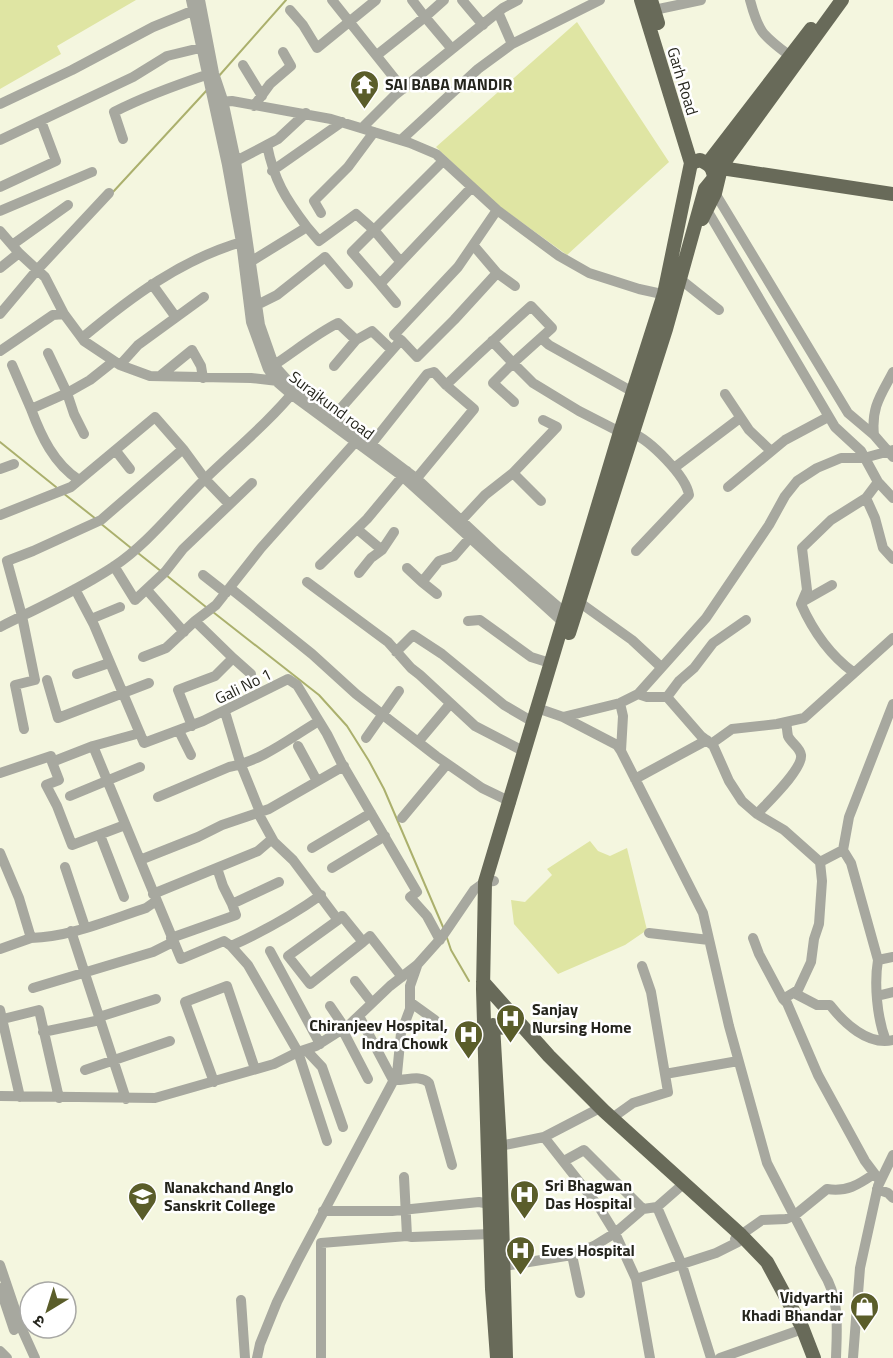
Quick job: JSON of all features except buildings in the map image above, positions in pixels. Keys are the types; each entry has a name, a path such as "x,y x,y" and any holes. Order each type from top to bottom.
{"main road":[{"name":"Garh Road","path":"641,0 701,165"},
{"path":"506,1358 497,1267 491,1234 487,990 490,882 525,752 669,295 688,180 827,14 832,0"},
{"path":"701,165 790,56 827,14 843,0"},
{"name":"Garh Road","path":"653,5 661,50"},
{"path":"692,232 699,226 715,193 701,165"},
{"path":"701,165 893,194"},
{"path":"490,882 538,714 550,663 579,602 627,431 633,392 669,295 680,279 705,189 714,178 713,170 701,165"},
{"path":"487,990 544,1060 738,1239 767,1262 802,1327 814,1358"},
{"path":"487,990 494,1028 500,1146 497,1358"},
{"path":"487,990 549,1056 738,1239 781,1297 808,1358"},
{"path":"494,1028 516,1028"}],"street":[{"path":"332,0 403,89"},
{"path":"290,10 303,25 317,48 375,0"},
{"path":"412,0 452,49"},
{"path":"377,55 444,0"},
{"path":"462,0 483,25"},
{"path":"362,128 403,89 498,12 518,0"},
{"path":"401,140 478,69 512,44 600,0"},
{"path":"653,5 701,0"},
{"path":"750,0 757,25 767,38 790,56"},
{"path":"196,5 201,48 212,75"},
{"path":"196,5 217,97 236,161 244,241 250,262 252,307 277,295 325,257 348,284"},
{"path":"0,104 72,70 196,5"},
{"path":"498,12 512,44"},
{"path":"0,140 133,77 167,56 201,48"},
{"path":"255,106 270,84 291,66 283,52"},
{"path":"243,65 262,96"},
{"path":"123,139 114,112 141,98 212,75"},
{"path":"217,97 342,122 401,140 436,154 497,210 559,256 589,273 639,290 669,295"},
{"name":"Surajkund road","path":"217,97 244,241 254,334 271,367 294,392 415,482 494,557 568,621"},
{"path":"236,161 278,139 306,113"},
{"path":"0,188 56,162 41,121"},
{"path":"273,171 342,122"},
{"path":"321,213 314,201 348,167 374,132"},
{"path":"267,145 273,171 290,205 319,241 356,214 374,230 400,261"},
{"path":"396,303 352,252 443,161"},
{"path":"0,211 92,172"},
{"path":"380,284 472,187"},
{"path":"0,314 40,273 109,193"},
{"path":"715,193 848,413 891,453"},
{"path":"0,268 15,249 68,205"},
{"path":"497,210 458,267 394,335 417,357 497,273"},
{"path":"707,210 835,428 861,451 878,482 893,498"},
{"path":"250,262 307,227"},
{"path":"0,231 40,273 64,314 82,338 117,363 150,376 280,379"},
{"path":"82,338 176,268 244,241"},
{"path":"474,246 497,273 515,286"},
{"path":"680,279 719,310"},
{"path":"152,284 175,316"},
{"path":"30,409 67,393 117,363 175,316 204,297"},
{"path":"446,385 531,306 552,327 493,383 514,402"},
{"path":"0,351 53,315 64,314"},
{"path":"271,367 320,332 339,323 356,340"},
{"path":"334,366 356,340 372,331 392,350"},
{"path":"541,338 549,345 633,392"},
{"path":"334,416 401,340"},
{"path":"492,341 533,383 579,411 627,431 652,447 674,468 688,490 688,495 636,551"},
{"path":"160,376 192,350 201,366 203,378"},
{"path":"48,353 84,434"},
{"path":"12,365 42,438 67,473 79,480"},
{"path":"369,447 427,374 434,372 474,409 415,482"},
{"path":"874,435 872,421 875,406 893,372"},
{"path":"0,627 75,589 114,566 135,549 294,392 334,416 358,439 261,548 210,610 166,648 143,657"},
{"path":"725,394 749,430 771,451"},
{"path":"0,515 60,492 79,480 155,417 205,479 229,504"},
{"path":"728,487 785,440 828,417"},
{"path":"674,468 740,418"},
{"path":"459,522 557,427 543,420"},
{"path":"24,729 15,685 35,681 22,616 3,562 98,522 183,449"},
{"path":"116,451 130,469"},
{"path":"563,717 620,702 638,694 706,618 797,481 817,468 841,458 864,458 891,453"},
{"path":"0,469 14,464"},
{"path":"513,472 541,501"},
{"path":"320,565 357,529 404,473"},
{"path":"853,672 839,661 814,629 801,604 807,590 802,548 831,520 866,498 878,482"},
{"path":"114,566 135,600 163,574 183,549 252,483"},
{"path":"866,498 875,518 883,548 893,559"},
{"path":"357,529 382,550"},
{"path":"359,573 371,558 382,550 394,532"},
{"path":"422,582 439,561 454,556 472,536"},
{"path":"407,568 437,594"},
{"path":"203,575 228,590 312,654 356,694 447,764 482,788 511,802"},
{"path":"307,582 388,642 411,668 475,726 525,752"},
{"path":"802,602 832,585"},
{"path":"52,762 93,746 140,733 91,619 75,589"},
{"path":"147,590 184,632"},
{"path":"579,602 632,640 661,667"},
{"path":"91,619 120,608"},
{"path":"468,621 480,620 531,657 550,663"},
{"path":"667,697 713,643 746,620"},
{"path":"195,621 251,674"},
{"path":"396,652 412,635 442,654 504,705 538,714 563,717 617,745 621,751 703,913 738,1061 767,1163 832,1286 837,1317 836,1358"},
{"path":"635,779 732,729 804,718 893,638"},
{"path":"192,726 178,690 215,676 233,658"},
{"path":"77,674 109,663"},
{"path":"47,680 58,718 149,683"},
{"name":"Gali No 1","path":"140,733 144,743 225,712 288,680 297,685 417,892 410,897 427,916 440,940"},
{"path":"366,738 399,691"},
{"path":"638,694 646,697 667,697 709,742 742,801 757,814 784,830 820,862 822,881 819,924 814,939 811,962 798,990 783,999"},
{"path":"620,702 623,716 621,751"},
{"path":"418,742 450,704"},
{"path":"794,993 817,1005 830,1005 844,1024 865,1035 889,1040 877,996 878,960 851,863 843,850 849,817 893,704"},
{"path":"225,712 241,765 272,839 293,860 338,920"},
{"path":"158,798 229,767 241,765 319,721"},
{"path":"757,814 796,770 801,760 801,753 789,737 786,722"},
{"path":"179,731 191,755"},
{"path":"93,746 181,959 224,941 248,965 302,1051 327,1141"},
{"path":"298,746 317,781"},
{"path":"0,773 51,756 59,780 46,785 72,845 125,825"},
{"path":"402,818 447,764"},
{"path":"140,861 222,825 269,809 344,766"},
{"path":"70,796 140,767"},
{"path":"312,848 371,813"},
{"path":"100,835 124,897"},
{"path":"332,868 385,836"},
{"path":"0,949 31,938 48,938 146,908 155,897 258,851 272,839"},
{"path":"820,862 843,850"},
{"path":"0,853 19,898 31,938"},
{"path":"64,867 85,927"},
{"path":"33,988 153,952 172,940 236,915 217,868"},
{"path":"232,904 279,882"},
{"path":"0,1096 155,1098 274,1064 320,1044 344,1029 417,965 440,940 474,890 490,882"},
{"path":"231,946 290,916 321,895"},
{"path":"363,942 342,916 288,956 310,984 363,942 370,936 402,977"},
{"path":"71,931 126,1099"},
{"path":"649,933 709,940"},
{"path":"753,938 783,999 788,1003 818,1076 877,1182 893,1198"},
{"path":"270,951 320,1044"},
{"path":"878,960 893,957"},
{"path":"257,1358 277,1302 397,1074 401,1033 410,1008 410,986 417,965"},
{"path":"612,1118 633,1103 668,1092 651,992 642,966"},
{"path":"355,981 372,1003"},
{"path":"214,1082 185,1002 227,986 255,1069"},
{"path":"877,996 893,992"},
{"path":"43,1032 99,1018 156,999"},
{"path":"410,1002 435,1020"},
{"path":"330,1006 368,1078"},
{"path":"20,1097 6,1042 2,1014 39,1010 59,1098"},
{"path":"359,1016 393,1080"},
{"path":"85,1070 170,1041"},
{"path":"302,1051 322,1067 343,1127"},
{"path":"665,1074 738,1061"},
{"path":"393,1080 406,1081 421,1077 429,1083 452,1165"},
{"path":"500,1146 544,1137 596,1110"},
{"path":"544,1137 599,1207 615,1233 636,1279 650,1358"},
{"path":"564,1161 584,1150 643,1209"},
{"path":"853,1358 860,1268 877,1182 893,1155"},
{"path":"404,1177 407,1236"},
{"path":"636,1279 716,1253 762,1220 786,1219 795,1215 827,1189 840,1191 877,1182"},
{"path":"497,1267 572,1255 594,1246 615,1233 643,1209 657,1207 681,1186"},
{"path":"323,1211 392,1211 479,1202 490,1204"},
{"path":"657,1207 682,1265 711,1358"},
{"path":"321,1358 321,1243 407,1236 491,1234"},
{"path":"572,1255 580,1293"},
{"path":"0,1265 21,1327 35,1358"},
{"path":"0,1288 15,1332 27,1358"},
{"path":"241,1300 245,1358"},
{"path":"720,1358 797,1331"},
{"path":"0,1351 7,1358"}],"green space":[{"path":"0,0 136,0 57,46 61,54 0,89"},
{"path":"577,22 669,162 567,255 496,204 436,147"},
{"path":"590,841 598,851 610,856 627,848 647,930 625,945 558,974 514,924 511,900 525,902 552,875 547,869"}],"waterway":[{"path":"218,77 286,0"},
{"path":"113,192 207,90"},
{"path":"0,442 56,487"},
{"path":"63,493 96,519"},
{"path":"100,523 131,548"},
{"path":"138,553 162,572"},
{"path":"166,575 206,607"},
{"path":"213,612 319,695 347,726 384,789 443,927"},
{"path":"447,938 451,950 469,981"}],"place":[{"name":"SAI BABA MANDIR","path":"364,110"},
{"name":"Sanjay Nursing Home","path":"511,1044"},
{"name":"Chiranjeev Hospital, Indra Chowk","path":"469,1060"},
{"name":"Sri Bhagwan Das Hospital","path":"524,1220"},
{"name":"Nanakchand Anglo Sanskrit College","path":"143,1222"},
{"name":"Eves Hospital","path":"520,1276"},
{"name":"Vidyarthi Khadi Bhandar","path":"864,1332"}]}
